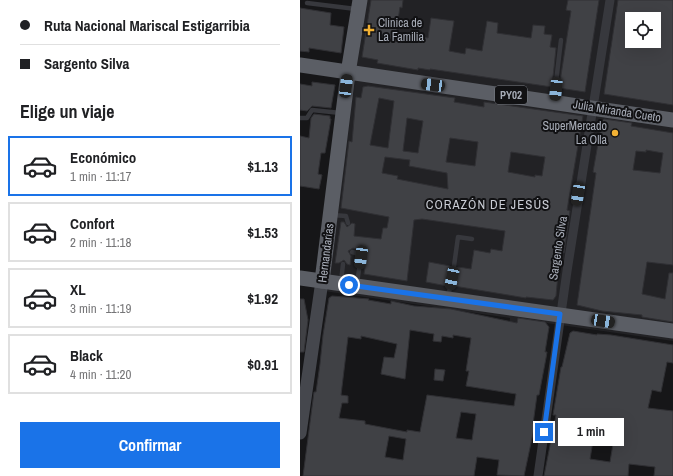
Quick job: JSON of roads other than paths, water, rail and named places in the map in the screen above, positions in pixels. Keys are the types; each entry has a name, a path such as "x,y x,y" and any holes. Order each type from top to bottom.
{"highway":[{"name":"Hernandarias","path":"322,281 348,73 359,5"},
{"name":"Julia Miranda Cueto","path":"300,65 554,101 673,120"},
{"path":"300,278 673,331"}],"main road":[{"name":"Hernandarias","path":"300,434 322,281"}],"street":[{"name":"Sargento Silva","path":"538,476 560,314 610,0"}],"lane":[{"path":"307,4 359,5"},
{"path":"554,101 561,40"},
{"path":"300,118 307,118 312,110 343,113"},
{"path":"330,214 346,216 348,223"},
{"path":"454,266 458,237 472,238"},
{"path":"352,252 359,254 361,257 357,286"},
{"path":"341,284 343,264"},
{"path":"448,299 452,278"}],"place":[{"name":"Clinica de La Familia","path":"369,30"},
{"name":"SuperMercado La Olla","path":"615,133"}],"district":[{"name":"CORAZÓN DE JESÚS","path":"488,204"}]}
